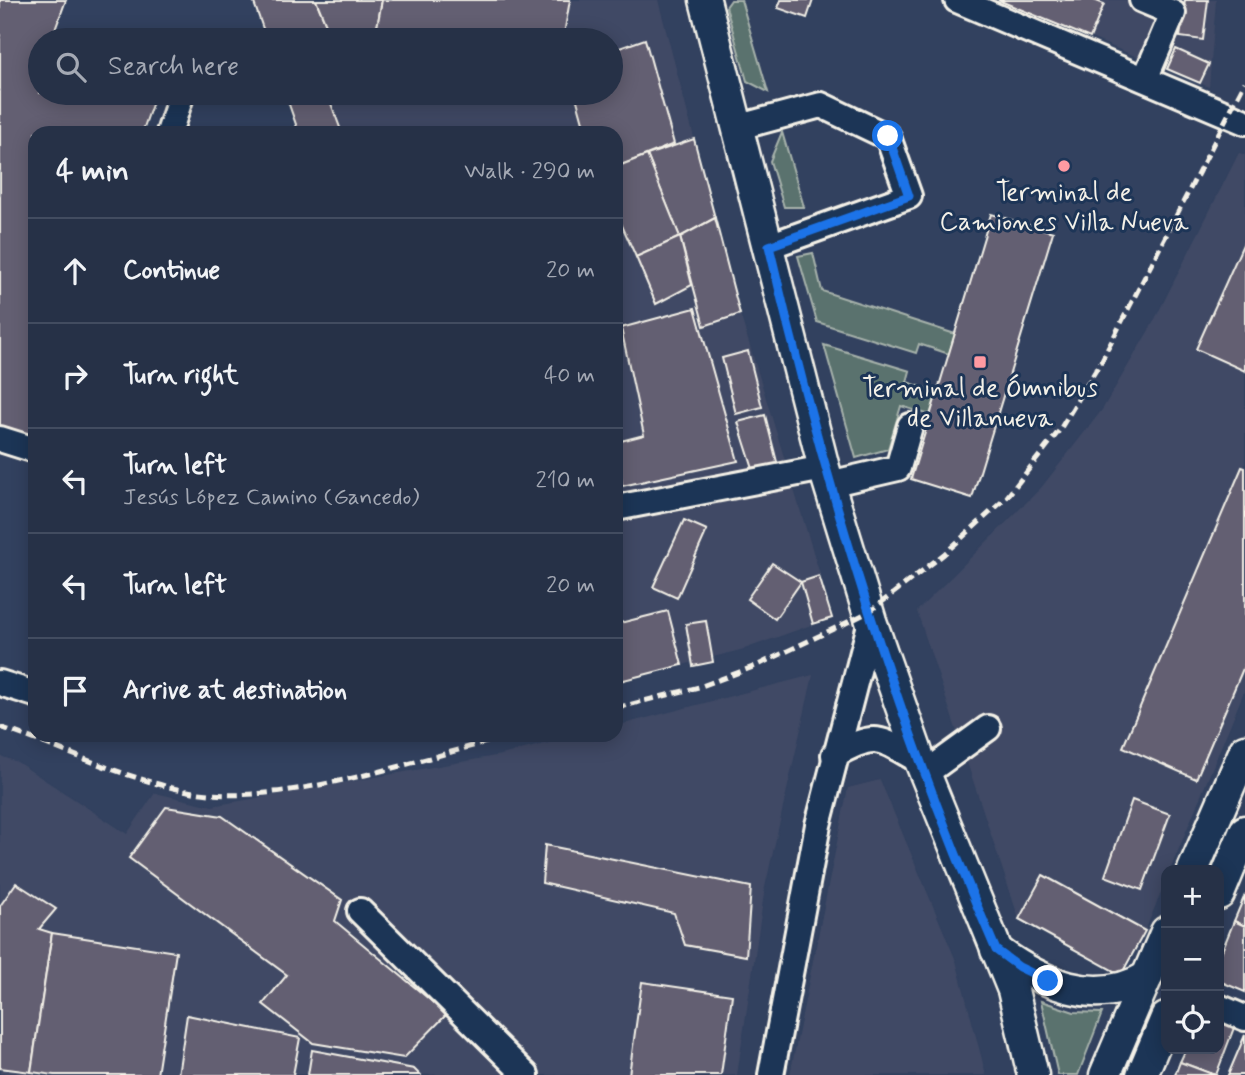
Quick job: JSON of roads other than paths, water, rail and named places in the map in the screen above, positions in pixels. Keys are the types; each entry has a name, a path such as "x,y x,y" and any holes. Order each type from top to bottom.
{"main road":[{"path":"705,0 827,476 871,621 923,767 1021,1018 1033,1075"},
{"path":"1195,865 1245,751"},
{"path":"1224,882 1245,831"},
{"path":"1105,1075 1161,944"},
{"path":"996,950 1019,967 1048,981 1076,990 1114,992 1147,977"},
{"path":"1142,1075 1161,1030"}],"street":[{"path":"957,0 1245,122"},
{"path":"1142,0 1173,13 1145,79"},
{"path":"171,126 178,105"},
{"path":"738,127 821,105 888,136 909,196 769,246"},
{"path":"623,507 898,468 909,426"},
{"path":"0,439 28,448"},
{"path":"771,1075 818,824 871,621"},
{"path":"0,683 28,692"},
{"path":"834,755 865,739 886,742 923,767 988,728"},
{"path":"360,911 526,1075"},
{"path":"1224,1009 1245,1018"}],"railway":[{"path":"623,706 699,687 756,666 869,612 944,554 1006,498 1059,431 1102,360 1245,82"},
{"path":"0,727 28,738"},
{"path":"40,742 169,787 229,795 311,787 487,742"}],"place":[{"name":"Terminal de Camiones Villa Nueva","path":"1064,166"},
{"name":"Terminal de Ómnibus de Villanueva","path":"980,362"}]}
